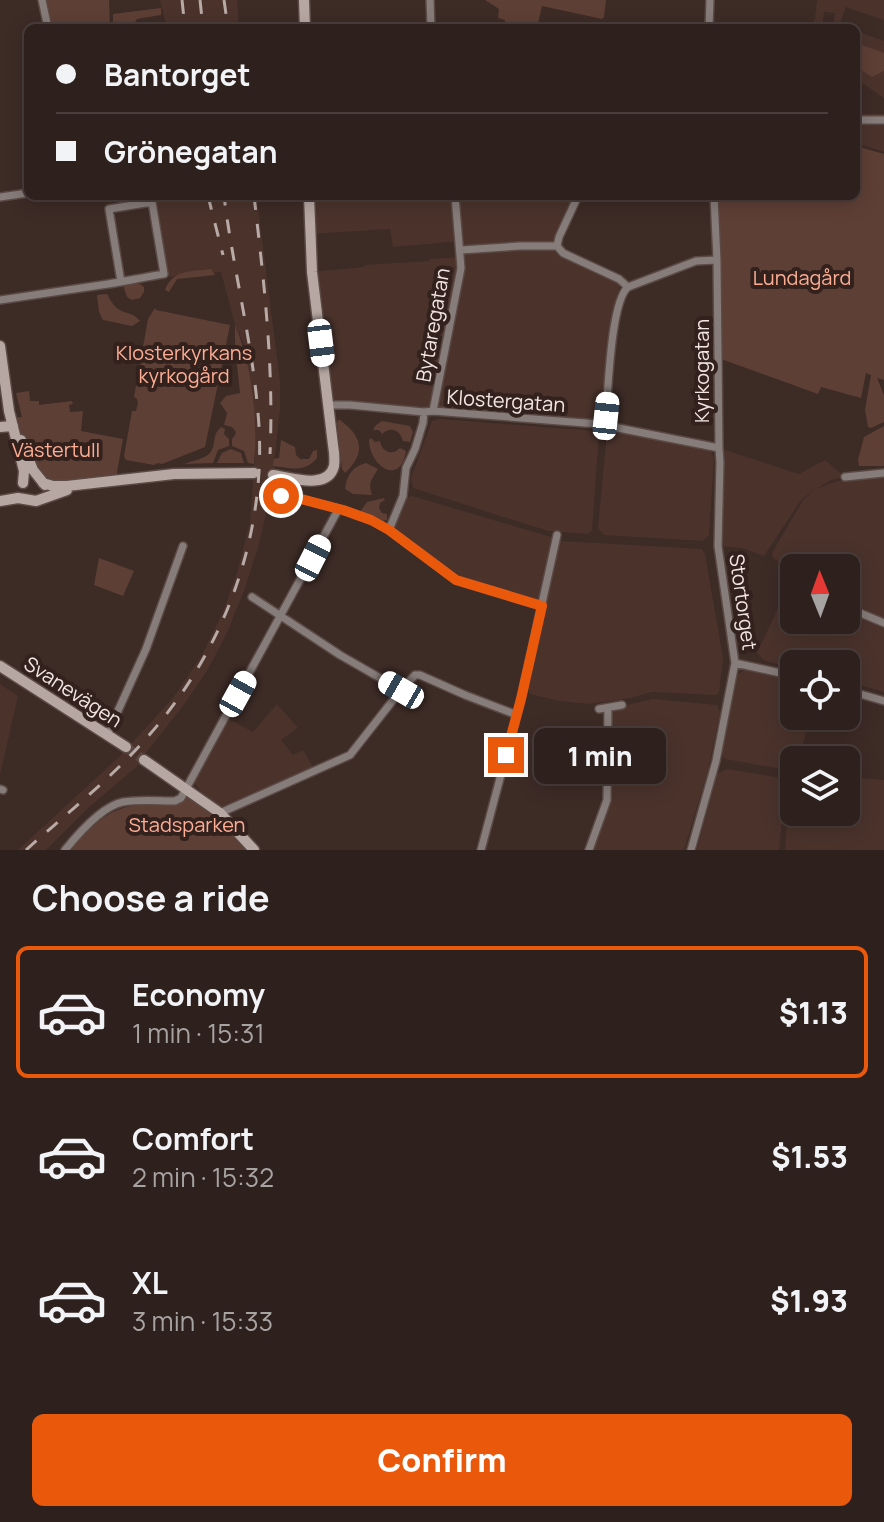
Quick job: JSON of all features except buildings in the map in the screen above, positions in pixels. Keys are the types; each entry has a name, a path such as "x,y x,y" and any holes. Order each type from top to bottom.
{"street":[{"path":"42,0 47,24"},
{"path":"304,0 305,24"},
{"path":"430,0 431,24"},
{"path":"709,24 710,0"},
{"path":"860,120 884,120"},
{"path":"0,197 24,194"},
{"path":"273,475 309,481 320,480 333,470 312,272 309,200"},
{"name":"Bytaregatan","path":"389,530 403,496 406,468 429,412 461,272 455,200"},
{"path":"557,246 576,200"},
{"name":"Kyrkogatan","path":"714,200 720,462 718,546"},
{"path":"0,300 121,282 164,274 152,202 109,209 121,282"},
{"path":"461,250 557,246 563,253 617,278 628,287"},
{"path":"605,425 614,326 621,294 628,287 696,261 717,260"},
{"path":"0,346 6,391 24,471 21,493 27,500"},
{"name":"Klostergatan","path":"328,405 605,425 719,448"},
{"path":"0,427 13,426"},
{"path":"13,426 41,481 45,491 42,498"},
{"path":"0,498 16,490 29,478 58,486 145,476 254,473"},
{"path":"845,477 884,473"},
{"path":"0,498 34,502 80,485"},
{"path":"278,499 286,495 371,520 456,580 542,606"},
{"path":"65,850 91,822 118,803 175,801 181,798 338,510"},
{"path":"481,850 517,715 557,535"},
{"path":"107,735 146,649 183,546"},
{"name":"Stortorget","path":"691,850 718,753 735,663 718,546"},
{"path":"252,597 340,655 401,690"},
{"path":"860,613 884,623"},
{"path":"735,663 780,673"},
{"name":"Svanevägen","path":"0,666 126,747"},
{"path":"220,813 350,755 417,674 517,715"},
{"path":"860,694 884,701"},
{"path":"599,709 622,705"},
{"path":"589,850 607,800 608,708"},
{"path":"144,760 220,813 254,850"}],"shaded area":[{"path":"160,0 237,0 239,24 166,24"},
{"path":"817,0 884,0 884,20 846,7 840,24 834,24 835,13 824,12 822,24 812,24"},
{"path":"860,32 884,41 884,98 860,82"},
{"path":"860,114 884,114 884,152 860,144"},
{"path":"152,200 257,200 280,383 271,492 259,544 226,635 207,671 142,762 87,809 46,850 18,850 119,757 173,698 202,655 223,612 238,570 250,522 255,456 255,425 244,345 235,325 221,272 170,277 164,274"},
{"path":"309,200 455,200 460,241 393,247 390,229 310,234"},
{"path":"457,200 576,200 558,242 564,250 620,282 611,331 603,417 596,422 443,410 437,404 464,265"},
{"path":"461,257 433,411 328,405 312,272"},
{"path":"439,419 596,431 599,434 592,530 588,534 548,531 413,488 411,478 432,421"},
{"path":"615,430 710,449 714,458 709,535 703,541 604,535 598,528 607,433"},
{"path":"719,448 799,474 825,460 845,477 831,480 816,489 837,481 884,477 884,619 860,608 860,554 780,554 780,562 773,558 772,553 803,500 815,489 801,500 764,556 742,548 718,546"},
{"path":"412,496 551,537 553,542 541,596 536,600 458,576 398,531 395,526 405,499"},
{"path":"559,541 702,549 723,658 719,693 652,692 589,704 530,694 527,688"},
{"path":"780,604 780,634 860,634 860,616 884,626 884,692 860,685 860,650 780,650 780,665 765,661 757,653"},
{"path":"745,670 780,678 780,730 806,730 802,746 780,746 780,769 725,759 721,754 738,674"},
{"path":"0,684 18,696 0,775"},
{"path":"653,699 717,705 720,712 708,770 684,850 593,850 611,801 612,711"},
{"path":"277,704 298,728 281,740 293,755 303,750 314,769 219,808 213,806 193,781 227,718 253,732"},
{"path":"727,769 780,778 779,850 697,850 717,774"},
{"path":"860,778 884,780 884,850 785,850 787,826 860,826"}],"green space":[{"path":"42,0 109,0 110,24 47,24"},
{"path":"485,0 606,0 602,19 542,6 538,24 504,24 505,20 498,18 499,9"},
{"path":"161,8 161,15 137,19 134,24 113,24 113,14"},
{"path":"860,44 884,53 884,71 872,77 860,70"},
{"name":"Lundagård","path":"860,147 884,154 884,380 877,378 884,395 884,422 868,427 865,410 871,375 866,373 861,398 821,387 818,394 721,359 718,200 860,200"},
{"path":"211,269 215,275 177,279 169,292 165,290 178,275"},
{"path":"133,283 144,287 144,292 140,298 132,300 127,297 123,285"},
{"path":"107,294 116,307 140,321 132,326 103,320 97,295"},
{"name":"Klosterkyrkans kyrkogård","path":"155,308 230,325 205,447 154,465 126,460 124,456 132,411 136,411 138,403 134,397 148,319"},
{"path":"235,325 246,357 252,393 254,464 248,463 244,451 232,446 236,432 224,425 227,413 220,403 226,396 240,393"},
{"name":"Västertull","path":"29,391 30,401 39,401 39,405 72,401 70,412 83,411 81,431 123,439 118,479 46,488 37,478 31,477 11,418 22,417 16,393"},
{"path":"340,420 348,426 359,445 356,459 345,473 337,424"},
{"path":"382,421 410,426 413,432 410,442 403,441 395,430 382,434 379,430 373,430"},
{"path":"884,426 884,466 859,466 864,437"},
{"path":"221,427 225,429 229,446 218,450 213,463 184,464 210,453"},
{"path":"371,438 375,442 380,441 388,452 400,448 406,451 398,468 385,469 379,464 370,449"},
{"path":"281,440 295,447 300,459 309,459 317,450 317,458 303,468 273,466 274,459 279,458"},
{"path":"231,449 241,453 244,463 217,463 222,453"},
{"path":"366,463 378,469 371,481 372,495 353,494 345,489 347,480 354,469"},
{"path":"384,498 379,508 387,514 387,520 360,512 367,502"},
{"path":"99,558 134,571 123,596 94,585"},
{"name":"Stadsparken","path":"186,794 212,813 246,850 67,850 113,812 137,805 172,805"}],"tunnel":[{"path":"126,747 144,760"}],"railway":[{"path":"182,0 185,24"},
{"path":"200,0 203,24"},
{"path":"224,0 227,24"},
{"path":"209,200 223,255"},
{"path":"26,850 115,771 171,708 218,631 235,590 248,547 260,458 255,386 225,200"},
{"path":"254,200 269,357 270,454"}],"route":[{"path":"281,496 343,510 379,523 448,576 465,584 542,606 506,755"}]}
